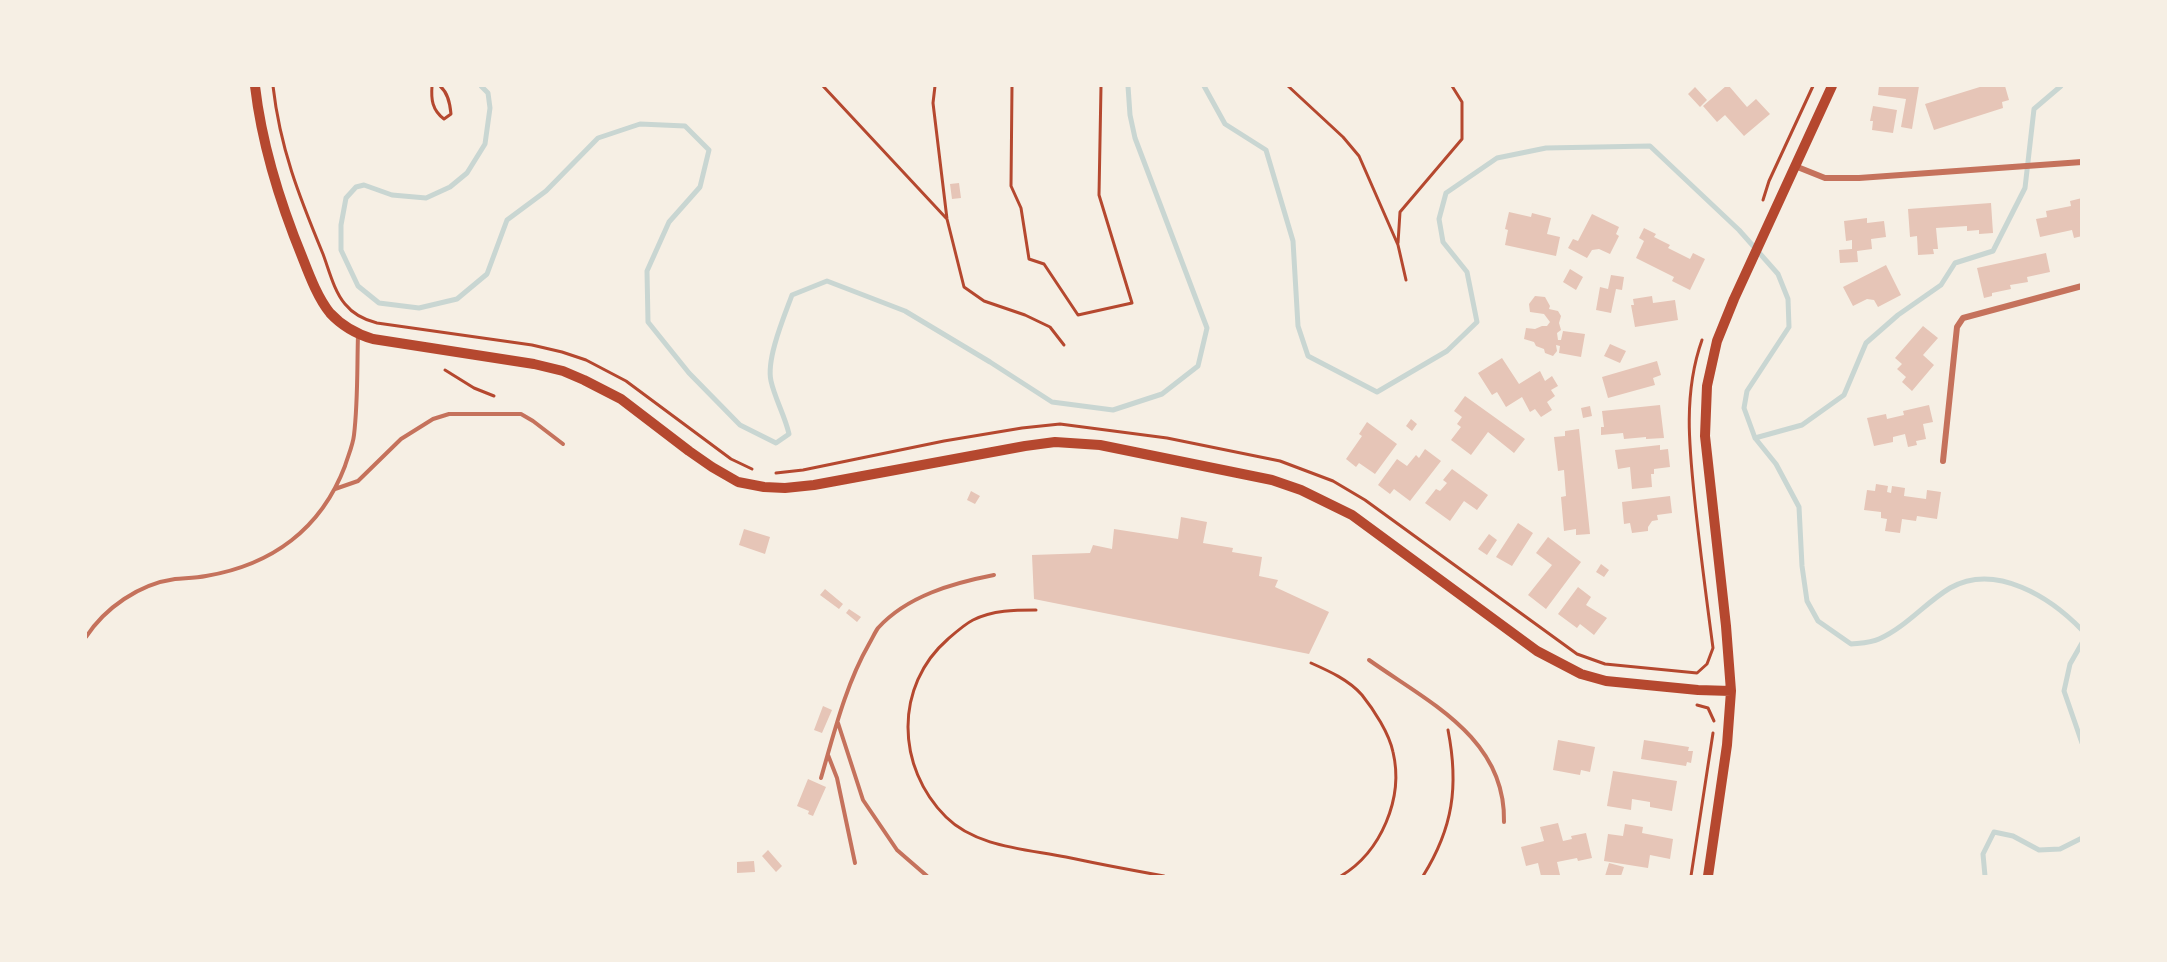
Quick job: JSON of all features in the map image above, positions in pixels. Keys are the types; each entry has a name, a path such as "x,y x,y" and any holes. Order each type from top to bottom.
{"main road":[{"path":"255,86 265,146 297,245 313,283 329,311 341,323 358,334 373,339 534,364 563,371 621,399 712,467 738,482 764,487 785,488 814,485 1055,442 1100,445 1272,480 1301,490 1352,515 1537,651 1581,674 1606,681 1731,691"},
{"path":"1708,876 1727,745 1731,691 1705,436 1707,386 1715,349 1741,284 1832,86"}],"street":[{"path":"1795,166 1825,178 1844,178 2082,162"},
{"path":"1943,461 1957,327 1963,318 2082,286"}],"lane":[{"path":"86,637 97,621 137,591 173,579 222,574 249,566 271,555 313,521 334,489 354,436 358,334"},
{"path":"334,489 358,481 401,439 433,419 449,414 521,414 563,444"},
{"path":"821,778 859,662 878,628 907,605 932,593 962,582 994,575"},
{"path":"1369,660 1444,711 1460,725 1491,764 1502,794 1504,822"},
{"path":"838,723 863,800 897,850 927,876"},
{"path":"828,754 837,778 855,863"}],"path":[{"path":"432,86 432,104 441,117 447,118 451,114 449,99 440,86"},
{"path":"823,86 947,219"},
{"path":"935,86 933,103 947,219 964,287 984,301 1025,315 1050,327 1064,345"},
{"path":"1012,86 1011,186 1021,208 1029,259 1044,264 1078,315 1132,303 1099,195 1101,86"},
{"path":"1288,86 1343,137 1359,156 1398,245 1406,280"},
{"path":"1398,245 1400,212 1462,139 1462,102 1452,86"},
{"path":"1763,201 1813,86"},
{"path":"445,370 474,388 494,396"},
{"path":"1229,458 1230,450"},
{"path":"1036,610 1008,610 973,620 938,647 922,669 913,692 907,740 915,772 946,818 972,835 1001,844 1164,876"},
{"path":"1311,663 1336,674 1361,695 1383,728 1393,752 1395,779 1391,810 1380,837 1365,856 1341,876"},
{"path":"1691,876 1714,727 1711,711 1696,705 1697,702"},
{"path":"1423,876 1435,857 1445,830 1455,783 1444,711"}],"building":[{"path":"1726,86 1729,86 1747,107 1756,99 1770,114 1744,136 1725,115 1717,122 1703,106"},
{"path":"1879,86 1919,86 1912,129 1901,127 1906,99 1878,95"},
{"path":"1983,86 2005,86 2009,100 2002,102 2003,108 1934,130 1925,104"},
{"path":"1695,87 1707,100 1700,107 1688,94"},
{"path":"1873,106 1897,110 1893,133 1872,130 1873,121 1870,121"},
{"path":"959,183 961,198 952,199 950,184"},
{"path":"2082,198 2082,236 2074,238 2072,230 2040,237 2036,219 2047,217 2046,211 2071,206 2070,201"},
{"path":"1991,203 1993,233 1979,234 1979,230 1967,231 1967,226 1936,228 1938,249 1933,249 1934,254 1918,255 1917,236 1910,237 1908,209"},
{"path":"1509,212 1531,217 1532,213 1551,218 1547,234 1560,237 1556,256 1505,245 1508,230 1505,229"},
{"path":"1592,214 1619,227 1616,234 1619,236 1610,254 1599,249 1592,250 1587,258 1568,248 1573,239 1578,241"},
{"path":"1867,218 1867,223 1884,221 1886,237 1871,239 1872,249 1857,251 1858,262 1840,263 1839,250 1852,249 1852,240 1846,241 1844,221"},
{"path":"1644,228 1656,234 1654,237 1670,245 1668,248 1690,259 1693,253 1705,259 1690,290 1672,281 1674,277 1636,258 1644,241 1639,238"},
{"path":"2046,253 2050,272 2027,277 2028,282 2010,285 2011,289 1992,293 1992,296 1984,298 1977,268"},
{"path":"1886,265 1901,295 1878,307 1874,300 1867,299 1853,306 1843,287"},
{"path":"1570,269 1583,277 1576,290 1563,282"},
{"path":"1611,275 1624,277 1622,290 1616,289 1611,313 1596,310 1600,287 1608,289"},
{"path":"1535,296 1545,297 1550,306 1549,309 1558,311 1561,316 1559,323 1561,330 1557,333 1558,340 1561,340 1563,331 1585,334 1581,357 1559,353 1560,346 1556,345 1557,351 1553,356 1545,353 1544,349 1536,346 1534,342 1524,339 1526,328 1535,329 1547,326 1550,322 1544,314 1530,312 1529,304"},
{"path":"1652,296 1653,303 1675,300 1678,320 1635,327 1631,305 1634,305 1633,299"},
{"path":"1923,326 1938,338 1923,355 1934,365 1912,391 1902,382 1906,377 1897,369 1902,364 1895,358"},
{"path":"1610,344 1626,351 1620,363 1604,356"},
{"path":"1502,358 1519,384 1540,371 1545,381 1552,376 1558,386 1551,390 1555,396 1547,402 1552,410 1541,417 1535,409 1530,412 1522,397 1506,407 1497,392 1492,395 1478,373"},
{"path":"1657,361 1661,375 1653,378 1655,385 1608,398 1602,377"},
{"path":"1465,396 1525,439 1514,453 1488,432 1471,455 1451,440 1461,427 1457,424 1462,417 1454,411"},
{"path":"1660,405 1664,438 1624,439 1623,433 1601,435 1601,427 1604,427 1602,411"},
{"path":"1929,405 1933,422 1923,424 1926,439 1916,441 1917,445 1908,447 1905,434 1893,437 1893,442 1874,446 1867,418 1886,414 1887,419 1904,415 1903,411"},
{"path":"1590,406 1592,416 1583,418 1581,408"},
{"path":"1411,419 1417,424 1412,431 1406,426"},
{"path":"1367,422 1397,444 1375,474 1359,463 1356,467 1346,459 1362,436 1359,434"},
{"path":"1579,429 1590,534 1576,535 1576,529 1564,531 1561,497 1566,496 1564,470 1558,471 1554,437 1565,436 1565,431"},
{"path":"1660,445 1660,450 1668,449 1670,467 1654,469 1654,474 1651,474 1652,487 1632,489 1630,467 1618,469 1615,450"},
{"path":"1425,449 1441,461 1410,501 1394,489 1390,494 1378,485 1397,459 1407,466 1416,455 1419,458"},
{"path":"1452,469 1488,495 1477,510 1464,501 1450,521 1425,503 1436,489 1440,491 1447,483 1443,480"},
{"path":"1876,484 1888,486 1887,492 1891,493 1892,486 1905,488 1904,496 1926,499 1927,490 1941,492 1937,519 1917,516 1916,521 1902,519 1900,533 1885,531 1887,519 1881,518 1881,512 1864,510 1867,490 1875,491"},
{"path":"971,491 980,496 975,504 967,500"},
{"path":"1670,496 1672,513 1657,515 1658,520 1652,521 1648,531 1632,533 1630,523 1624,524 1622,502"},
{"path":"1181,517 1207,522 1203,543 1233,548 1232,552 1262,557 1259,576 1278,580 1275,587 1329,612 1309,654 1034,599 1032,555 1090,553 1093,545 1112,549 1114,529 1178,539"},
{"path":"1518,523 1533,533 1512,566 1496,557"},
{"path":"744,529 770,537 765,554 739,545"},
{"path":"1489,534 1497,540 1487,555 1478,549"},
{"path":"1548,537 1581,562 1546,609 1528,595 1552,565 1536,553"},
{"path":"1601,564 1609,570 1604,577 1596,572"},
{"path":"1578,587 1591,597 1586,605 1607,618 1594,635 1580,624 1577,628 1558,614"},
{"path":"825,589 843,604 839,609 820,595"},
{"path":"849,609 861,617 857,622 846,613"},
{"path":"823,706 832,710 822,733 814,730"},
{"path":"1558,740 1595,747 1590,772 1581,770 1580,775 1553,770"},
{"path":"1644,740 1689,747 1688,751 1693,751 1691,763 1687,762 1686,766 1641,759"},
{"path":"1613,771 1677,781 1672,811 1650,807 1650,802 1632,799 1631,810 1607,806"},
{"path":"808,779 826,787 813,816 808,814 809,811 797,806"},
{"path":"1558,823 1563,841 1572,839 1571,836 1586,833 1592,858 1557,862 1560,875 1541,876 1538,863 1526,866 1521,847 1544,841 1540,827"},
{"path":"1625,824 1643,827 1642,833 1673,839 1670,859 1650,855 1648,868 1604,861 1608,834 1623,836"},
{"path":"768,850 782,866 776,872 762,856"},
{"path":"754,861 755,872 737,873 737,862"},
{"path":"1609,863 1624,867 1621,876 1605,876"}],"waterway":[{"path":"481,86 488,93 490,108 485,144 467,173 450,187 426,198 392,195 364,185 356,187 346,198 341,225 341,250 358,286 379,303 419,308 457,299 487,274 507,220 546,191 598,138 640,124 685,126 709,150 700,187 669,222 647,271 648,322 689,373 740,425 776,443 789,434 771,381 771,361 777,338 792,295 827,281 905,311 1052,402 1113,410 1162,394 1198,366 1207,328 1135,138 1130,115 1128,86"},
{"path":"1204,86 1225,124 1266,150 1293,241 1298,326 1308,356 1377,392 1447,351 1477,322 1467,272 1443,242 1439,219 1446,193 1497,158 1546,148 1650,146 1739,230 1778,274 1788,299 1789,327 1747,391 1744,408 1755,438 1776,464 1799,507 1802,566 1807,601 1818,621 1851,644 1873,641 1898,628 1950,588 1968,581 1986,579 2004,581 2039,596 2055,606 2082,630"},
{"path":"1755,438 1802,425 1844,395 1866,343 1898,315 1941,285 1955,263 1993,251 2025,188 2034,109 2061,86"},
{"path":"2082,643 2070,664 2064,691 2082,743"},
{"path":"1985,876 1983,854 1994,832 2013,836 2039,850 2060,849 2082,838"}]}
